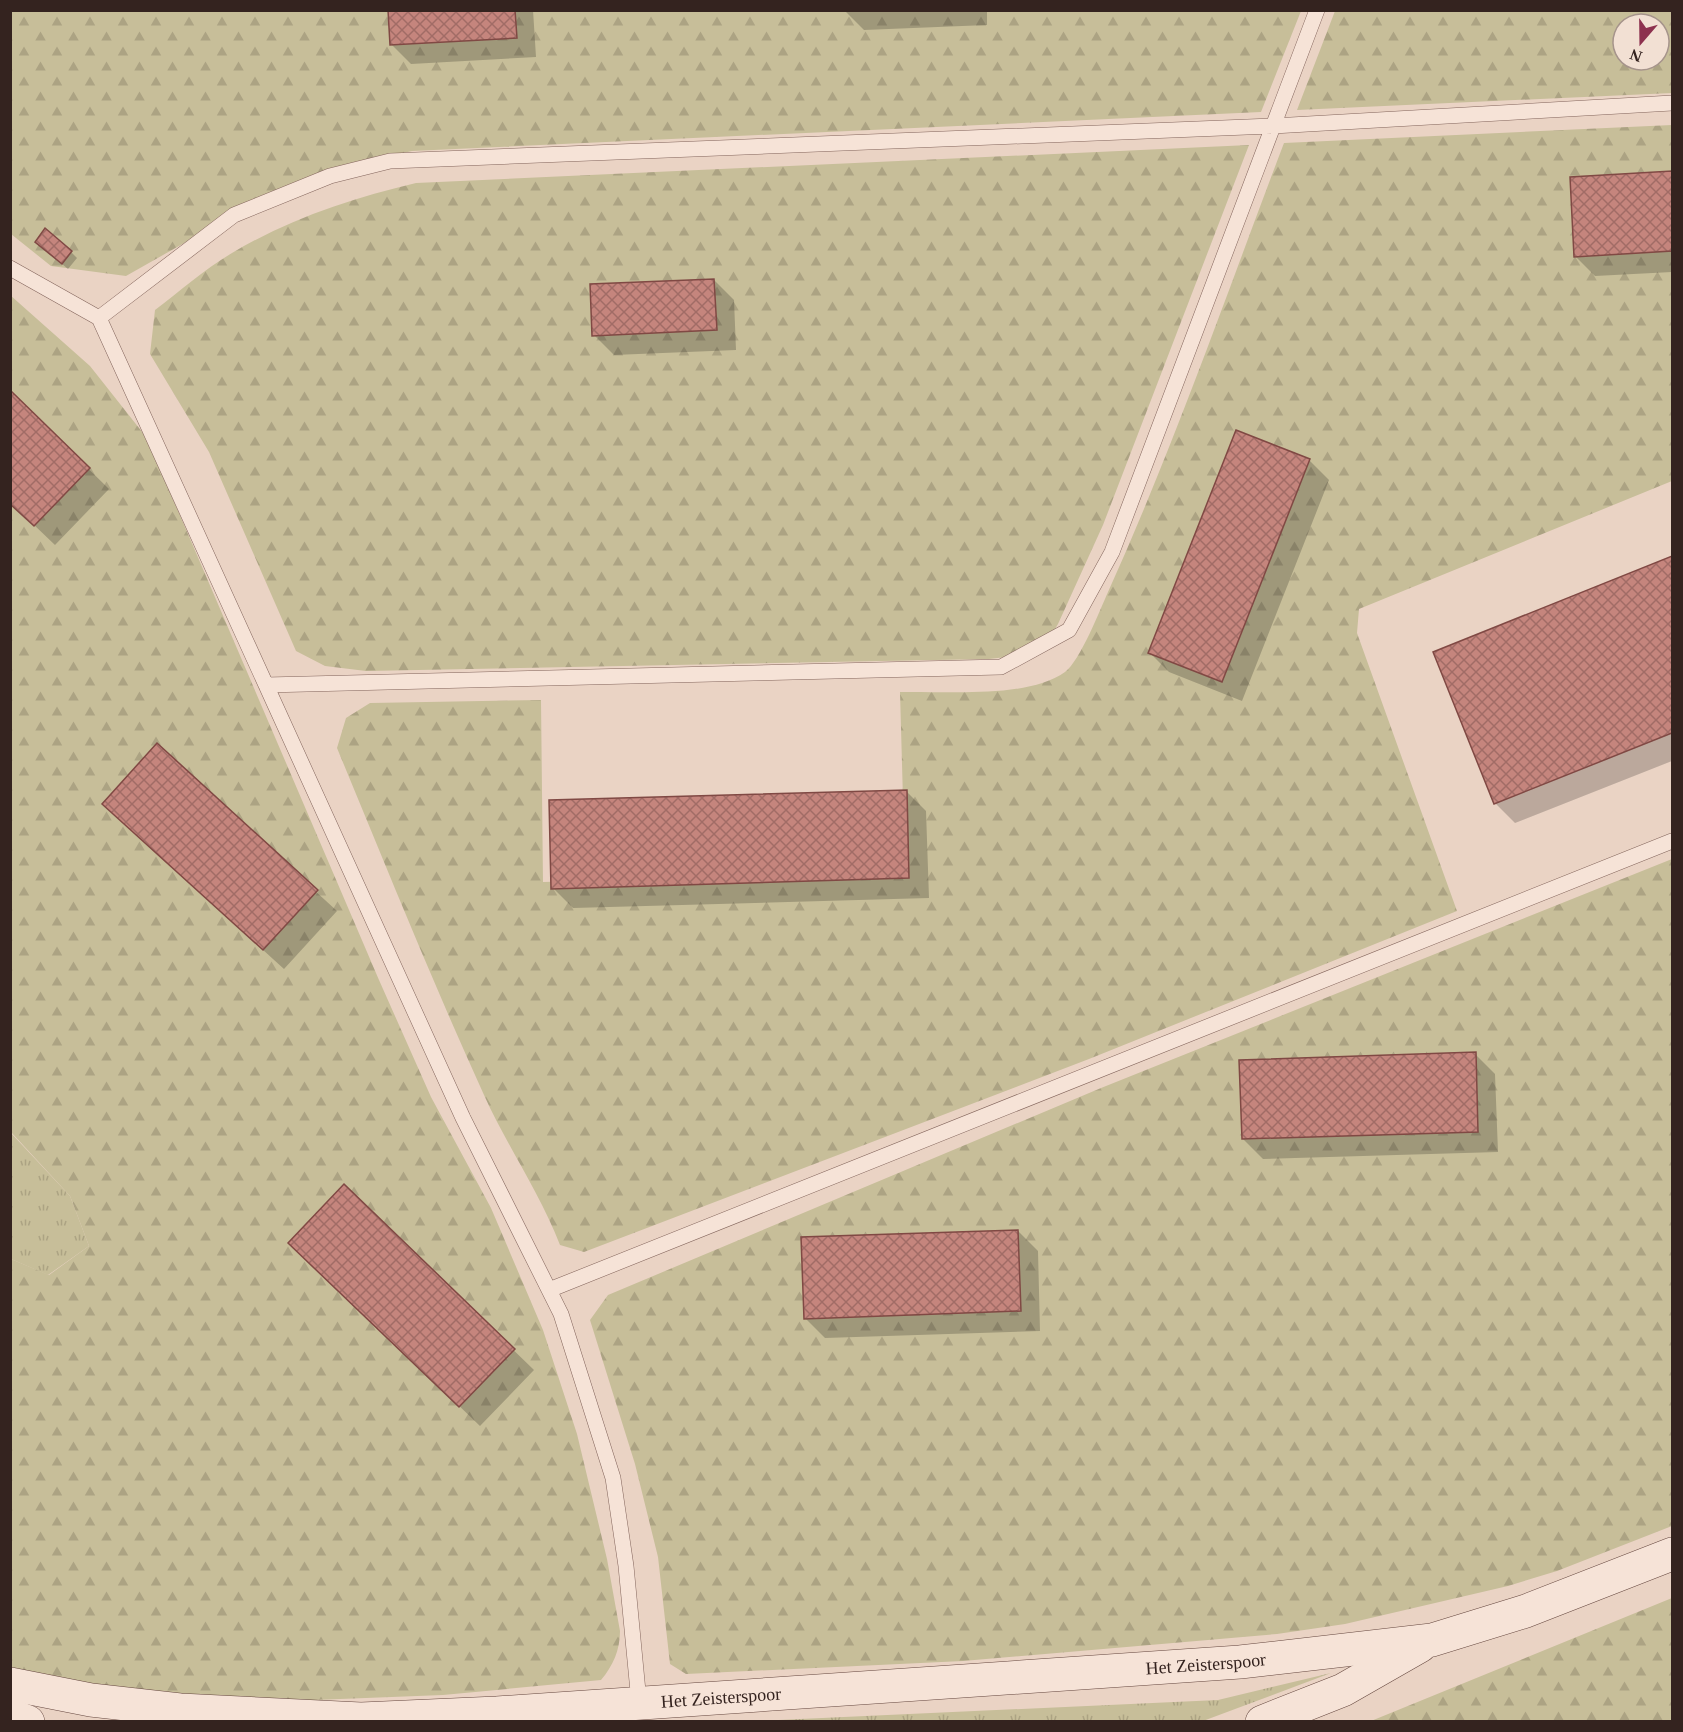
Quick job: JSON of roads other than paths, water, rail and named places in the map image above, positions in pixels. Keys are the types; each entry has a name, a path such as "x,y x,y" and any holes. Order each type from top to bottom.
{"street":[{"name":"Het Zeisterspoor","path":"10,1684 90,1700 180,1710 361,1719 497,1713 1240,1662 1432,1640 1526,1611 1672,1554"},
{"name":"Het Zeisterspoor","path":"1262,1722 1343,1690 1432,1640"},
{"path":"10,1715 28,1722"}],"lane":[{"path":"266,685 1001,668 1070,630 1112,552 1317,10"},
{"path":"99,318 234,215 330,176 390,161 1273,126 1672,103"},
{"path":"10,268 99,318 463,1118 561,1314 614,1479 626,1566 639,1702"},
{"path":"549,1290 1672,841"}]}
